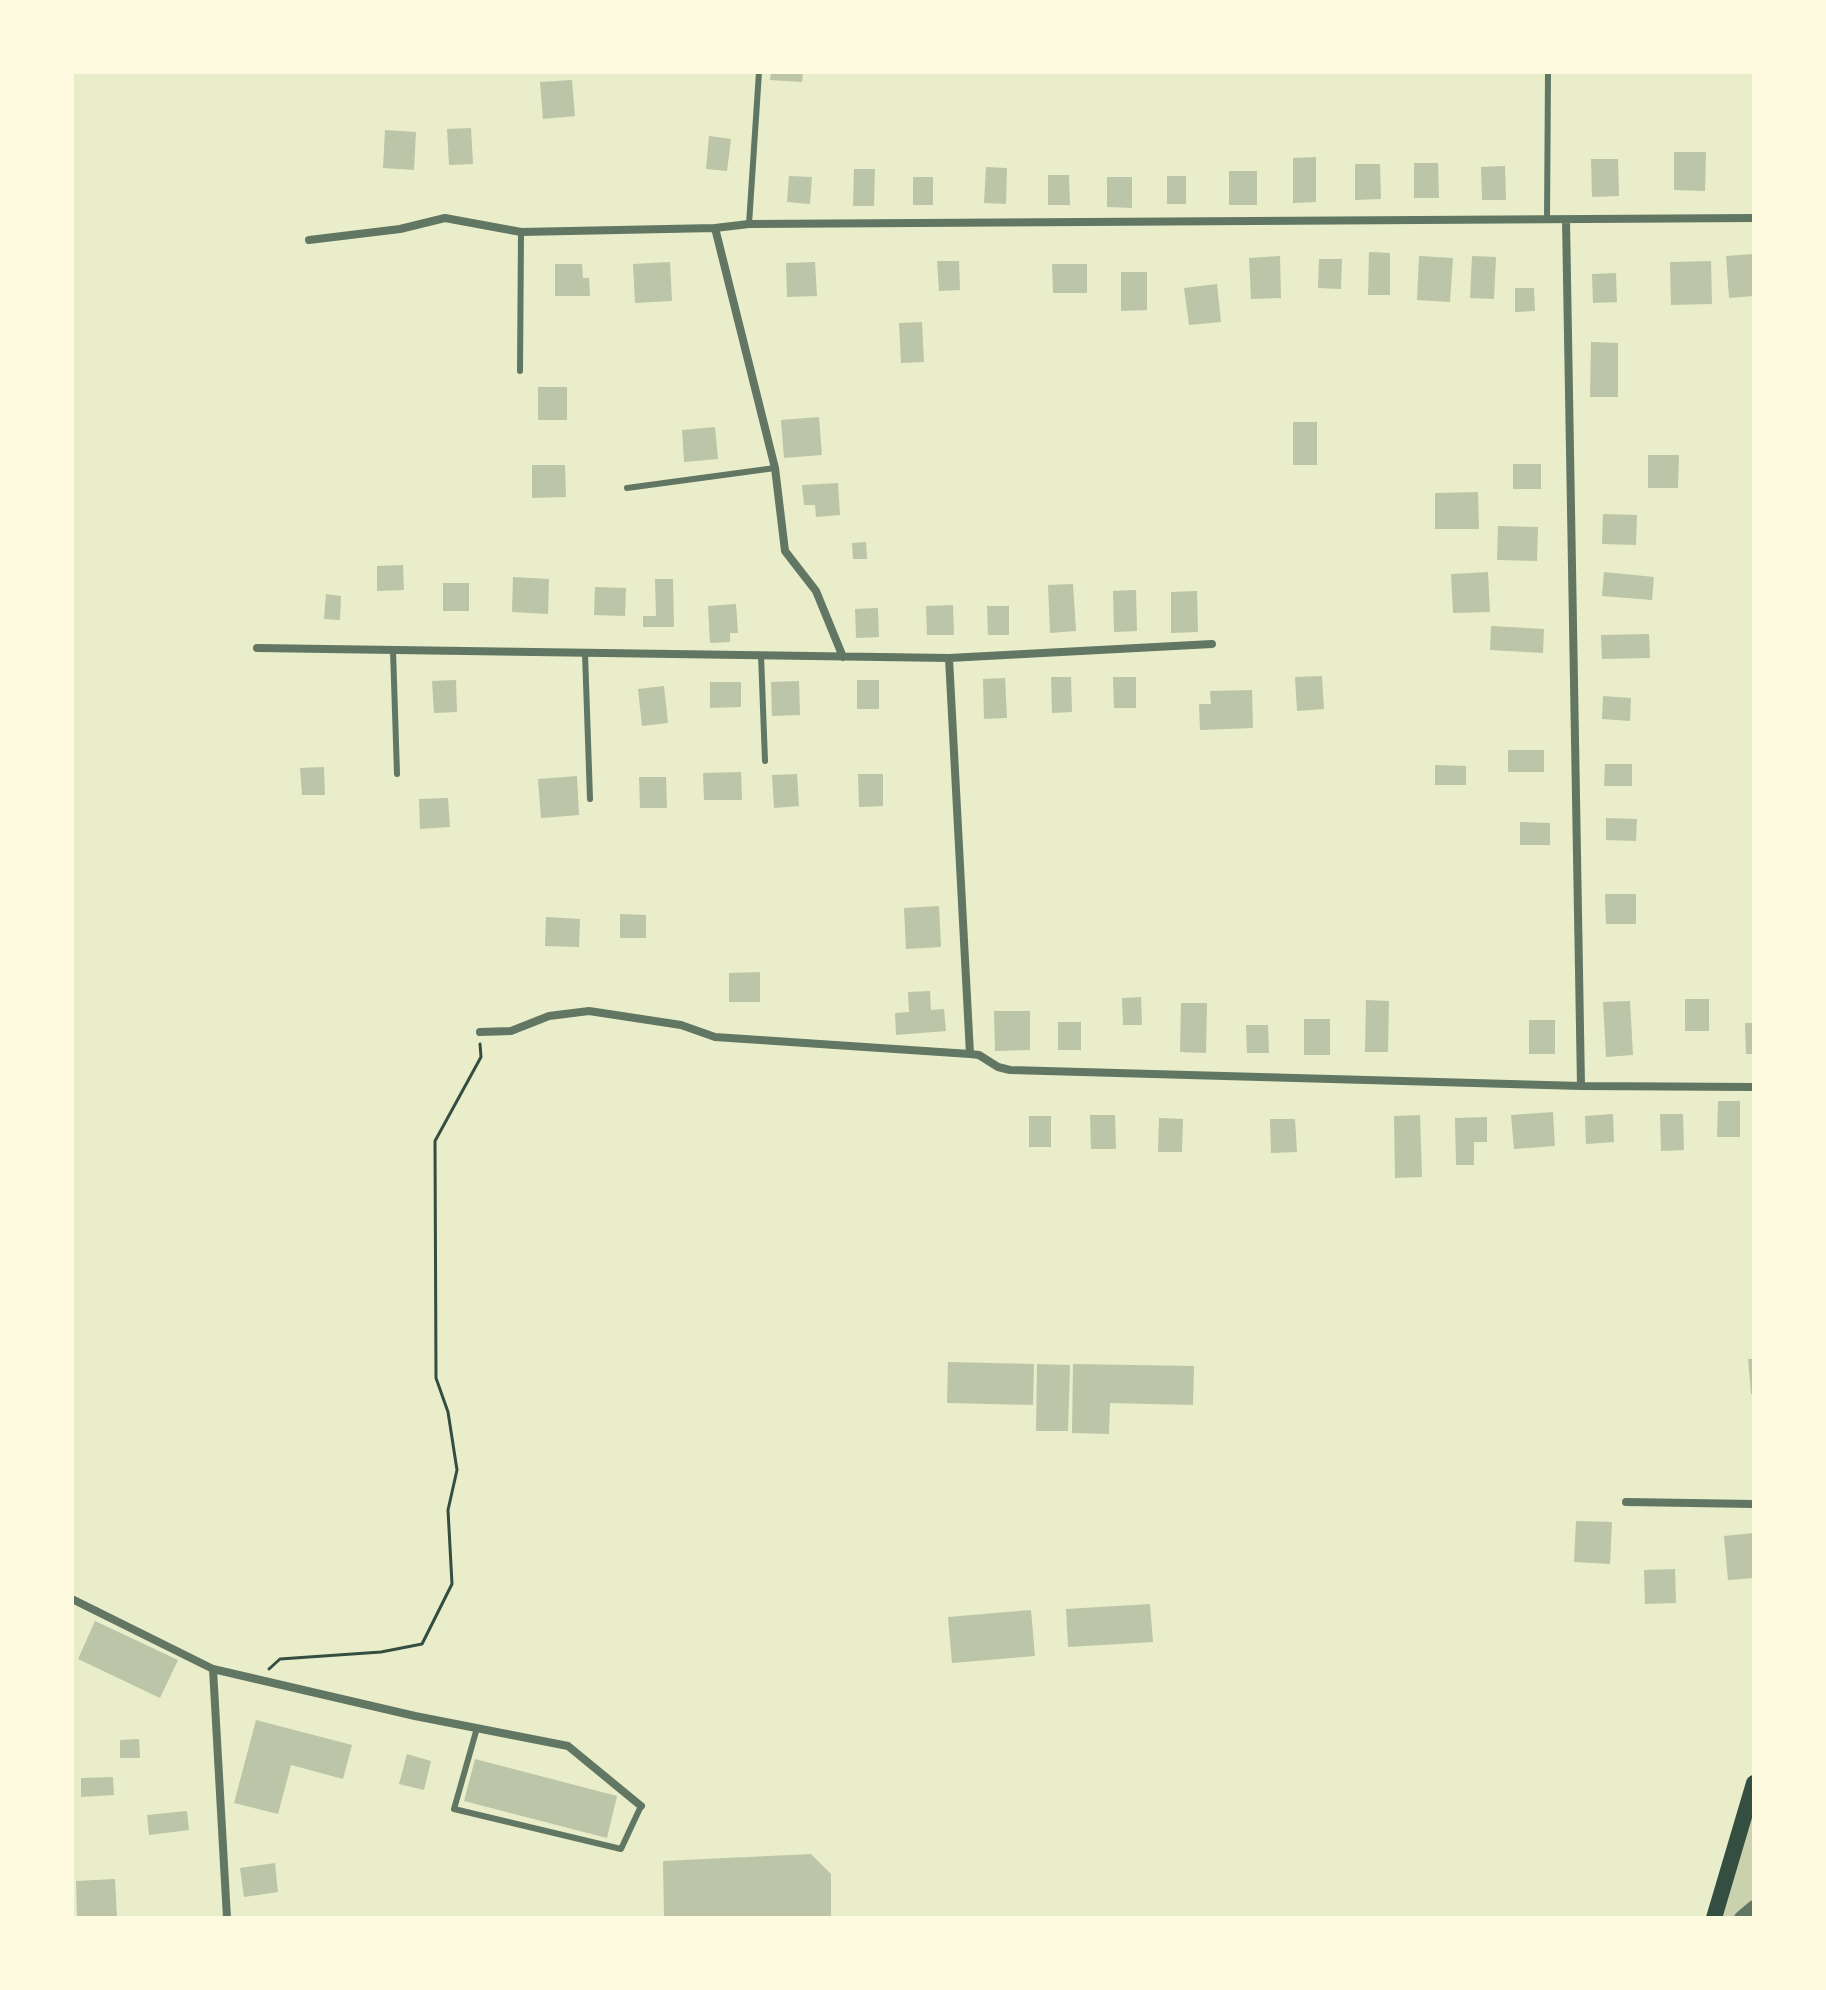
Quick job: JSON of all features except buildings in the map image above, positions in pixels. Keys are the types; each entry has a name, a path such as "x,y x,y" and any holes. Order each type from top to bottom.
{"main road":[{"path":"1714,1918 1754,1783"}],"street":[{"path":"309,240 400,229 445,218 521,232 715,228 749,224 1754,218"},
{"path":"1566,220 1581,1086"},
{"path":"715,228 775,468 785,551 816,591 843,657"},
{"path":"257,648 949,658 1212,644"},
{"path":"949,658 970,1054"},
{"path":"480,1032 511,1031 549,1016 589,1011 681,1025 715,1037 979,1055 998,1067 1010,1070 1581,1086 1754,1087"},
{"path":"1626,1502 1754,1504"},
{"path":"72,1599 213,1669 568,1746 641,1806"},
{"path":"213,1669 227,1918"},
{"path":"1741,1918 1754,1907"}],"lane":[{"path":"749,224 759,72"},
{"path":"1547,220 1548,72"},
{"path":"520,371 521,232"},
{"path":"627,488 775,468"},
{"path":"393,650 397,774"},
{"path":"585,653 590,799"},
{"path":"761,655 765,761"},
{"path":"477,1728 454,1809 621,1849 641,1806"}],"path":[{"path":"258,1679 280,1659 381,1652 422,1644 452,1584 448,1510 457,1470 448,1412 436,1378 435,1141 481,1057 480,1032"}],"green space":[{"path":"1754,1783 1754,1909 1743,1918 1714,1918"}]}
